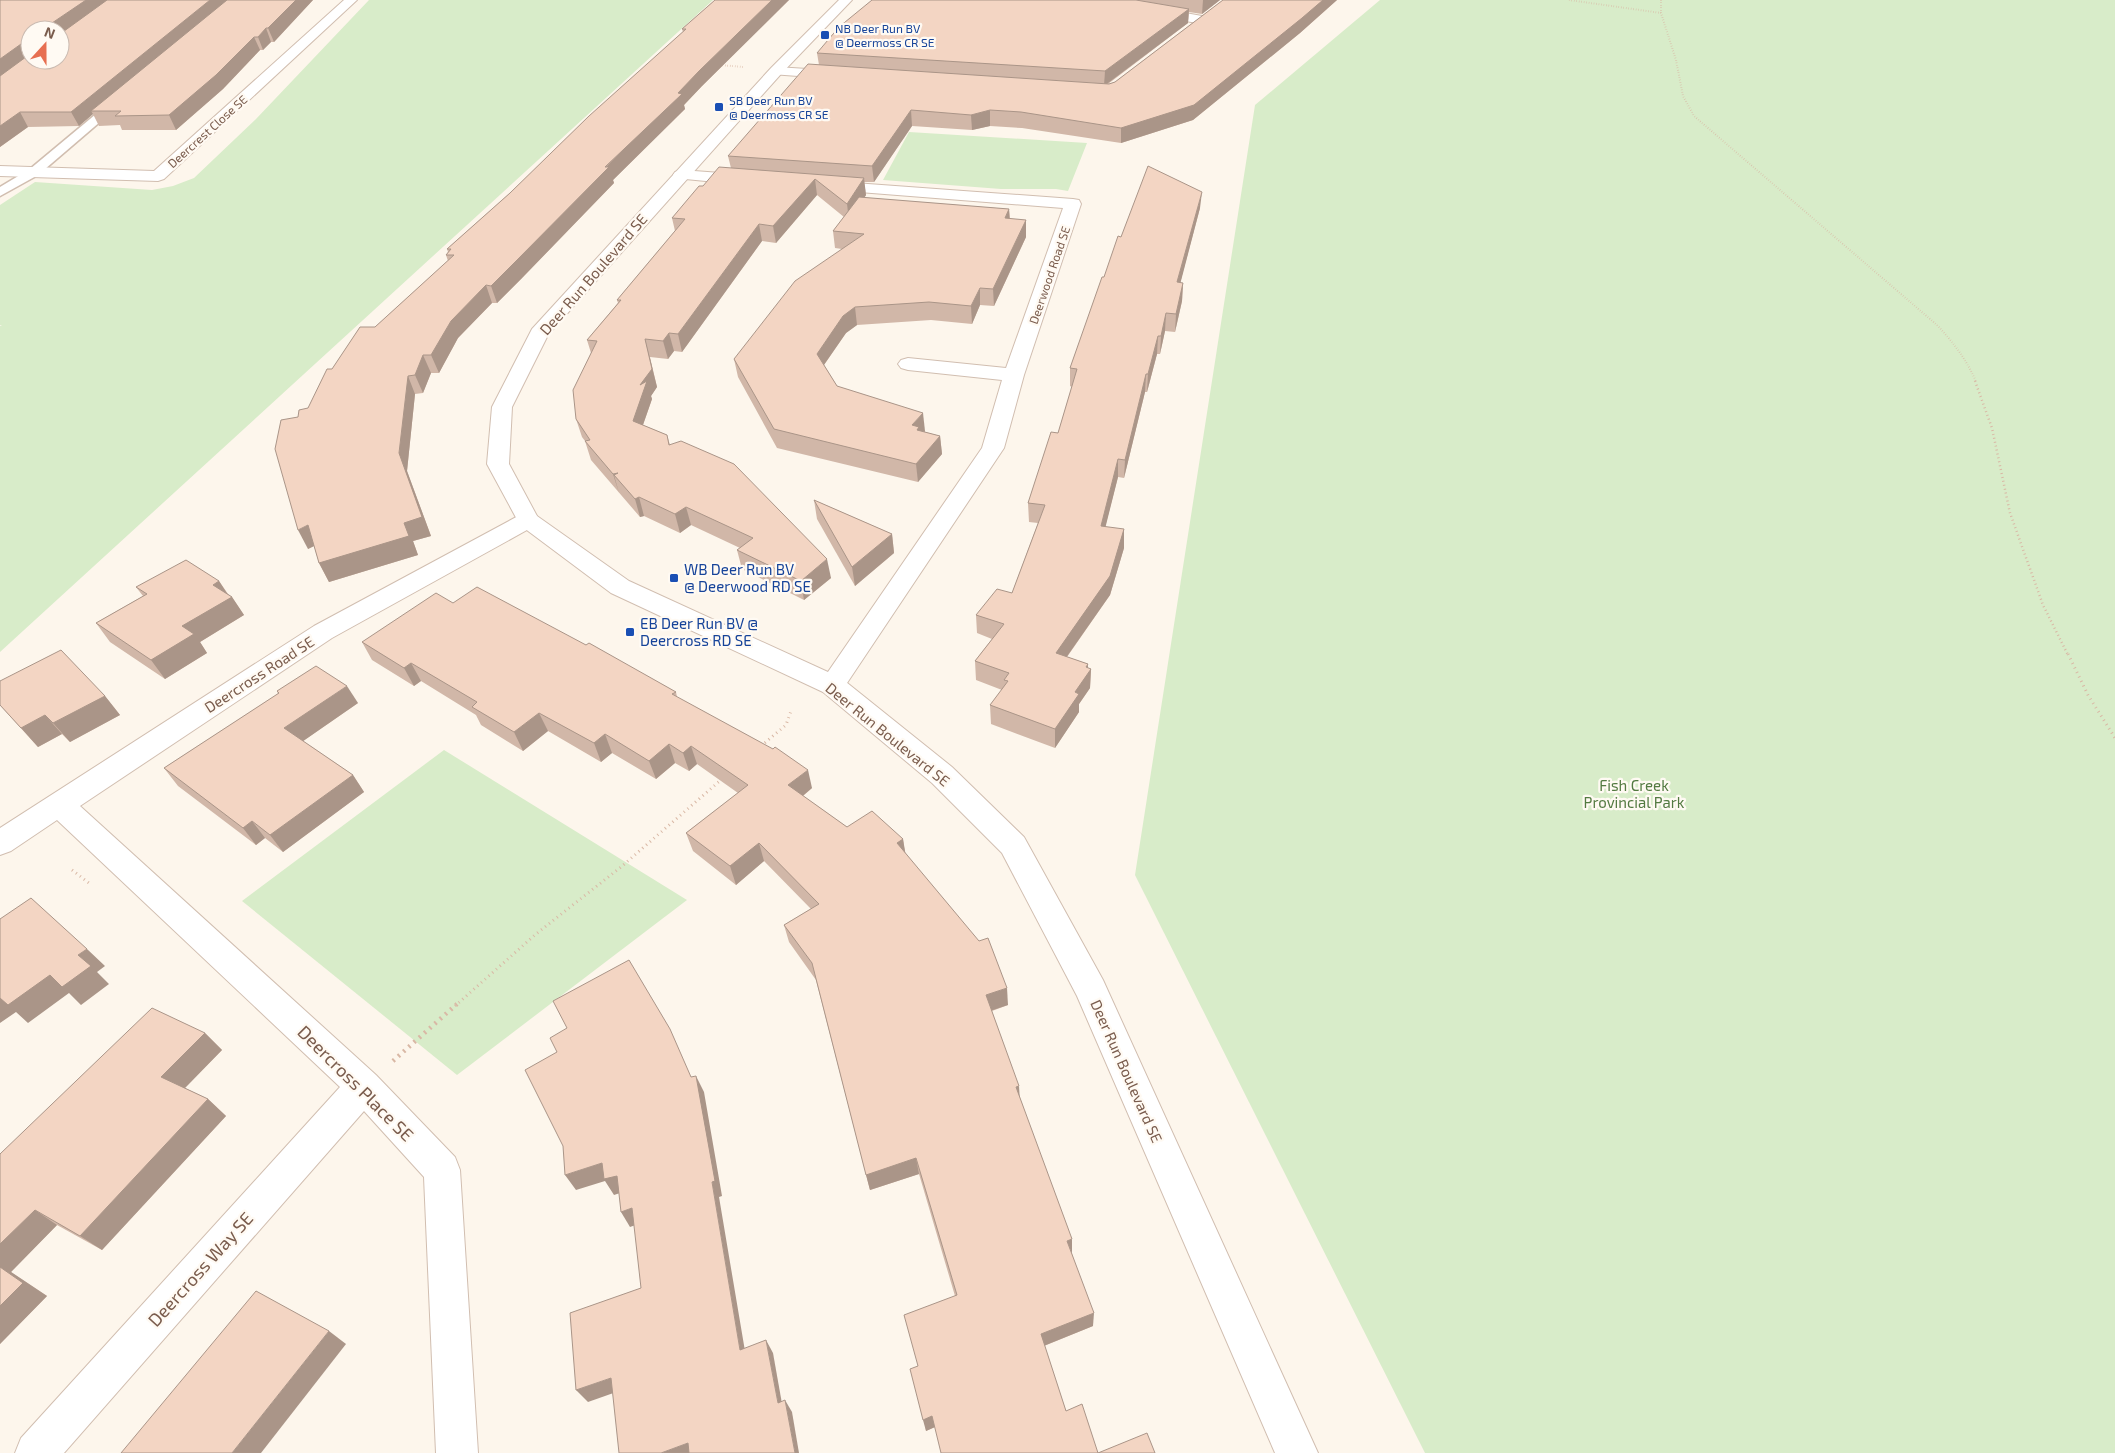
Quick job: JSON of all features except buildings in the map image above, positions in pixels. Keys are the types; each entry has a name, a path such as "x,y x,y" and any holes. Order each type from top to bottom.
{"street":[{"name":"Deercrest Close SE","path":"0,170 158,176 351,0"},
{"name":"Deer Run Boulevard SE","path":"846,0 776,71 539,333 502,407 498,464 528,520 620,586 832,685 942,775 1012,845 1090,990 1296,1453"},
{"path":"1143,10 1202,20"},
{"path":"1186,32 1216,10"},
{"path":"776,71 853,76"},
{"path":"681,175 766,181"},
{"name":"Deerwood Road SE","path":"806,184 1073,204 1014,374 993,448 832,685"},
{"path":"908,364 1014,374"},
{"name":"Deercross Road SE","path":"0,843 323,632 528,520"},
{"name":"Deercross Place SE","path":"60,805 364,1086 442,1170 457,1453"},
{"name":"Deercross Way SE","path":"36,1453 364,1086"}],"lane":[{"path":"0,192 34,172 125,96"}],"path":[{"path":"1569,0 1661,13"},
{"path":"1661,0 1661,13 1676,60 1684,96 1694,116 1766,176 1937,326 1950,339 1971,370 1992,428 2010,513 2043,605 2088,695 2115,738"},
{"path":"716,64 750,68"},
{"path":"756,750 786,725 791,711"},
{"path":"364,1086 411,1047 536,934 621,867 726,776"},
{"path":"72,870 95,888"}],"green space":[{"path":"369,0 713,0 0,652 0,326 2,325 0,325 0,205 35,182 152,190 173,186 194,178 256,119"},
{"name":"Fish Creek Provincial Park","path":"1380,0 2115,0 2115,1453 1425,1453 1135,875 1255,105"},
{"path":"909,132 1087,143 1068,191 1056,189 1001,189 883,180"},
{"path":"444,750 687,900 457,1075 242,901"}],"place":[{"name":"NB Deer Run BV @ Deermoss CR SE","path":"825,35"},
{"name":"SB Deer Run BV @ Deermoss CR SE","path":"719,107"},
{"name":"WB Deer Run BV @ Deerwood RD SE","path":"674,578"},
{"name":"EB Deer Run BV @ Deercross RD SE","path":"630,632"}]}
